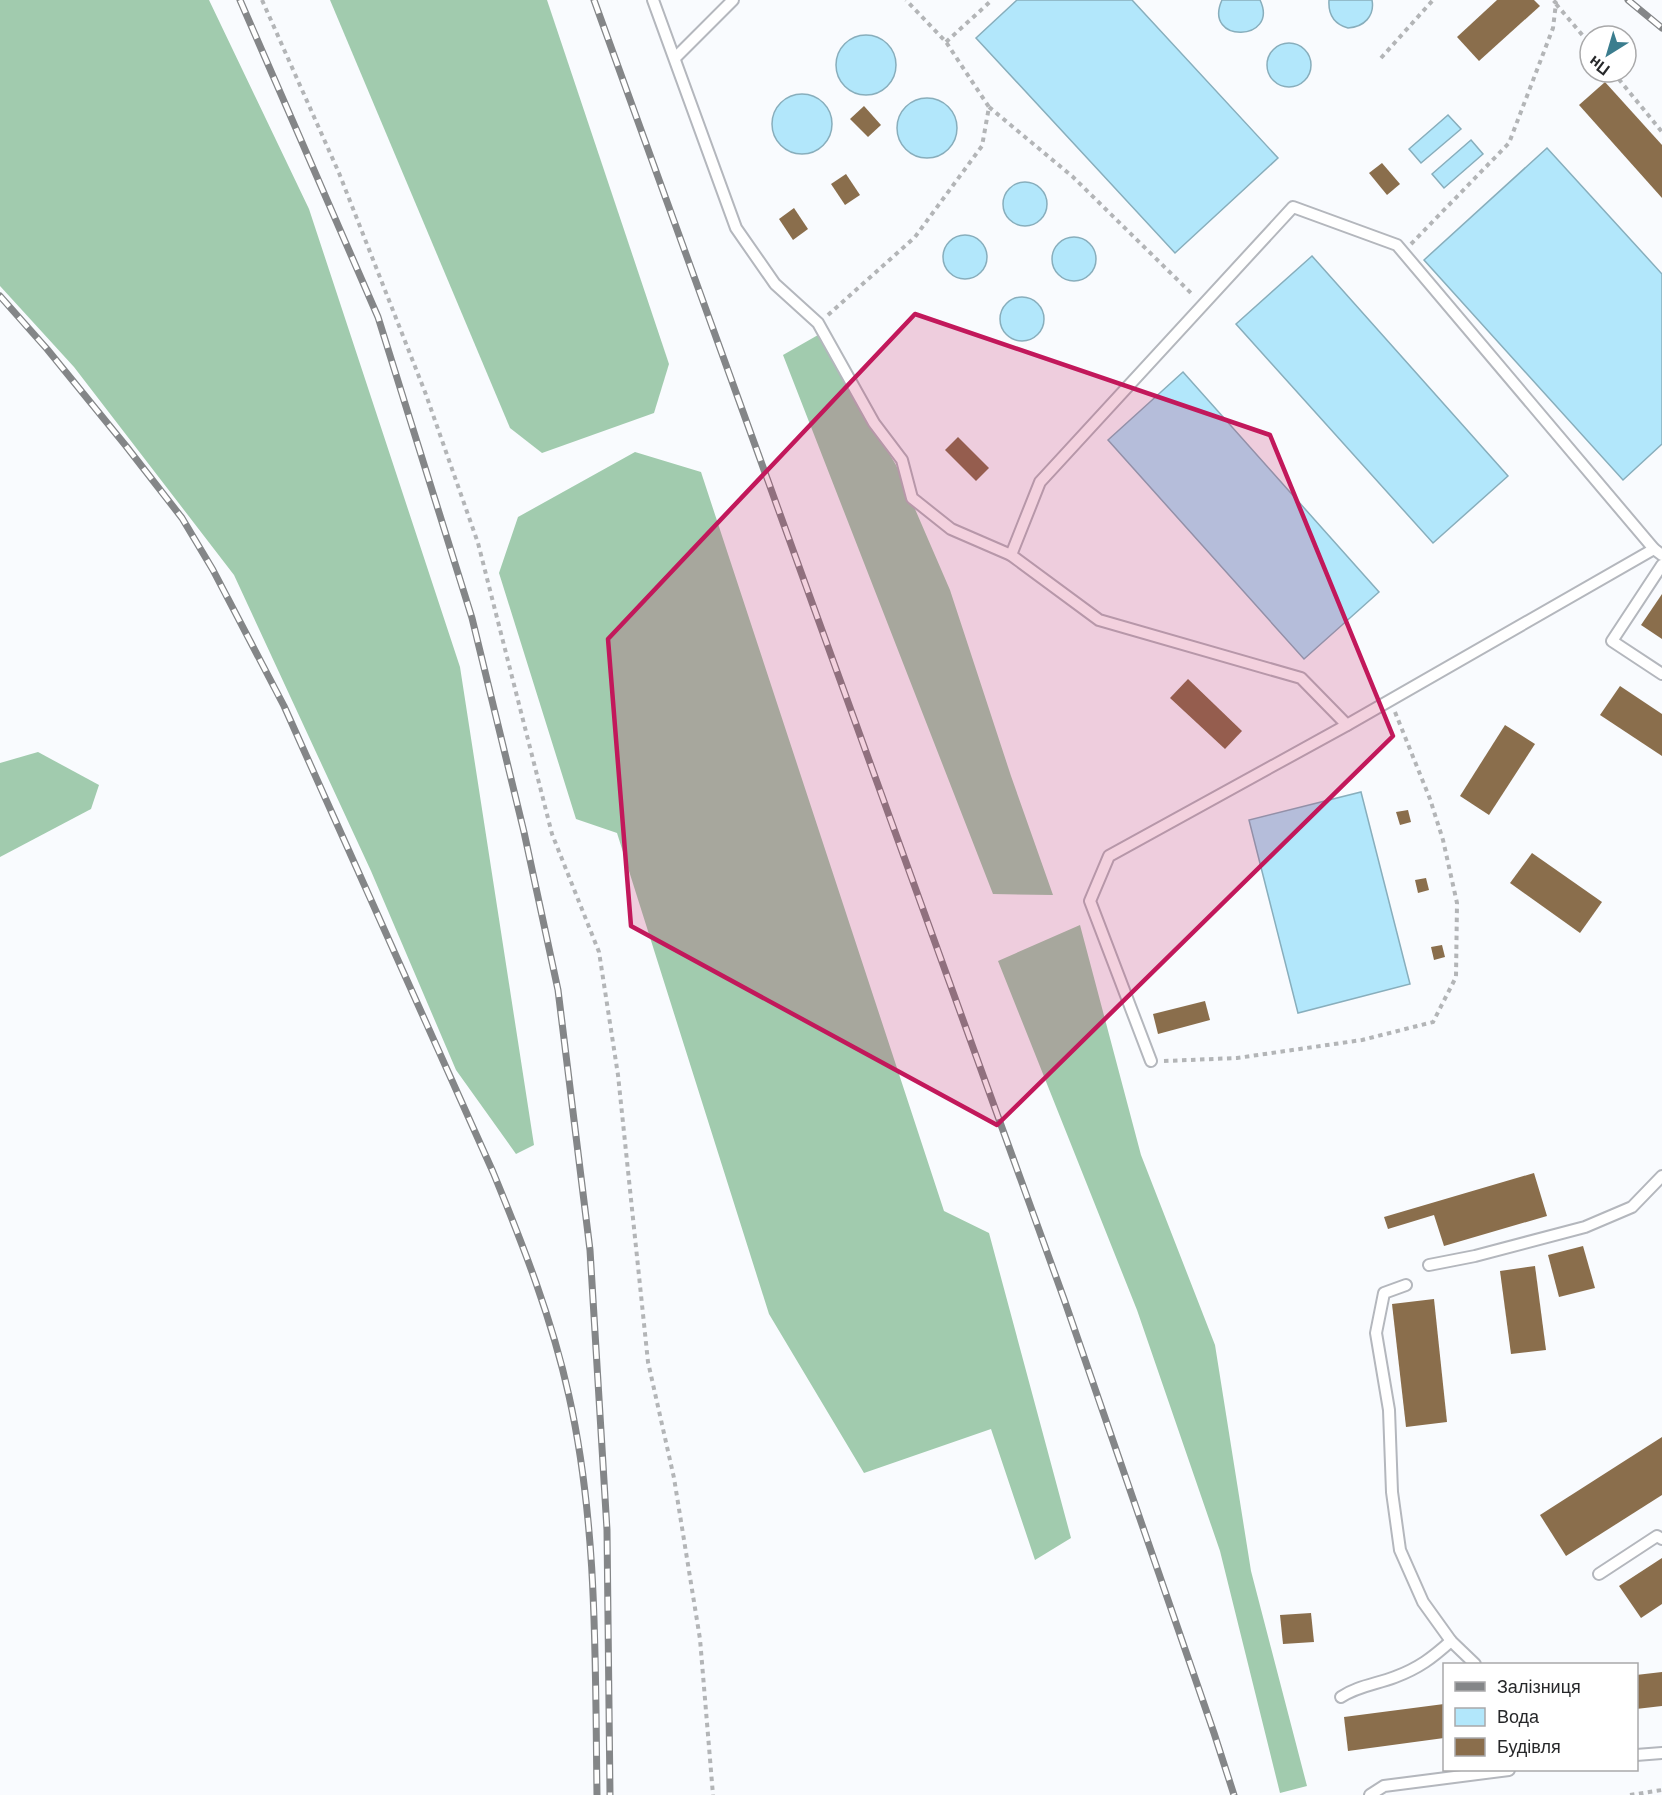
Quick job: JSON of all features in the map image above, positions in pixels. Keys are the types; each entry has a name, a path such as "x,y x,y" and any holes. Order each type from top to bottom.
{"lane":[{"path":"653,0 736,228 775,284 818,323 874,423 902,460 912,498 951,528 1011,555 1099,620 1301,678 1347,725"},
{"path":"675,58 733,0"},
{"path":"1011,555 1040,482 1293,207 1397,245 1658,552 1109,856 1090,901 1151,1061"},
{"path":"1662,566 1612,641 1662,674"},
{"path":"1429,1265 1476,1256 1585,1227 1632,1207 1662,1176"},
{"path":"1406,1284 1384,1293 1376,1333 1389,1410 1392,1491 1400,1550 1423,1602 1451,1641 1474,1663"},
{"path":"1599,1574 1657,1536 1662,1539"},
{"path":"1341,1697 1350,1690 1394,1677 1427,1662 1451,1641"},
{"path":"1638,1755 1662,1753"},
{"path":"1370,1795 1384,1786 1499,1771"}],"path":[{"path":"262,0 339,174 429,403 478,543 552,834 599,952 618,1075 648,1362 674,1478 700,1639 713,1795"},
{"path":"906,0 946,42 989,107 1073,177 1202,305"},
{"path":"946,42 992,0"},
{"path":"1381,58 1433,0"},
{"path":"1554,2 1578,30"},
{"path":"1403,252 1509,144 1553,28 1554,2"},
{"path":"1623,84 1662,132"},
{"path":"818,323 915,237 982,146 989,107"},
{"path":"1151,1061 1237,1058 1362,1040 1433,1022 1456,977 1457,903 1437,820 1390,700"},
{"path":"1630,1795 1662,1790"}],"highlighted area":[{"path":"915,314 1270,435 1393,736 997,1125 631,926 608,639"}],"green space":[{"path":"0,0 209,0 309,209 460,667 534,1145 516,1154 456,1070 371,871 234,575 74,367 0,286"},
{"path":"330,0 547,0 669,364 654,413 542,453 510,428"},
{"path":"818,335 896,465 950,590 1053,895 993,894 783,355"},
{"path":"635,452 701,472 944,1211 989,1233 1071,1538 1035,1560 991,1429 864,1473 769,1314 617,833 576,819 499,573 518,517"},
{"path":"38,752 99,785 91,809 0,857 0,763"},
{"path":"1080,925 1141,1155 1215,1345 1251,1571 1307,1786 1280,1793 1220,1551 1137,1310 998,961"}],"water":[{"path":"1017,0 1132,0 1278,158 1175,253 976,38"},
{"path":"1222,0 1260,0 1263,14 1260,24 1251,30 1241,32 1231,30 1222,24 1219,14"},
{"path":"1329,0 1372,0 1372,11 1363,23 1348,28 1333,18"},
{"path":"866,35 883,40 891,48 896,65 891,82 883,90 866,95 849,90 841,82 836,65 841,48 849,40"},
{"path":"1289,43 1305,49 1311,65 1305,81 1289,87 1273,81 1267,65 1273,49"},
{"path":"802,94 819,99 827,107 832,124 827,141 819,149 802,154 785,149 777,141 772,124 777,107 785,99"},
{"path":"927,98 948,107 957,128 948,149 927,158 906,149 897,128 906,107"},
{"path":"1448,115 1461,129 1421,163 1409,149"},
{"path":"1471,140 1483,154 1444,188 1432,174"},
{"path":"1547,148 1662,274 1662,444 1623,480 1424,260"},
{"path":"1025,182 1041,188 1047,204 1041,220 1025,226 1009,220 1003,204 1009,188"},
{"path":"965,235 981,241 987,257 981,273 965,279 949,273 943,257 949,241"},
{"path":"1074,237 1090,243 1096,259 1090,275 1074,281 1058,275 1052,259 1058,243"},
{"path":"1312,256 1508,476 1433,543 1236,324"},
{"path":"1022,297 1038,303 1044,319 1038,335 1022,341 1006,335 1000,319 1006,303"},
{"path":"1183,372 1379,592 1304,659 1108,440"},
{"path":"1361,792 1410,984 1298,1013 1249,820"}],"building":[{"path":"1497,0 1534,0 1540,6 1479,61 1457,37"},
{"path":"1603,84 1607,84 1662,145 1662,198 1579,105"},
{"path":"864,106 881,125 868,137 850,119"},
{"path":"1382,163 1400,184 1387,195 1369,173"},
{"path":"846,174 860,195 845,205 831,184"},
{"path":"794,208 808,229 793,240 779,219"},
{"path":"958,437 989,468 976,481 945,450"},
{"path":"1662,594 1662,639 1641,625"},
{"path":"1188,679 1242,731 1225,749 1170,698"},
{"path":"1620,686 1662,714 1662,756 1600,715"},
{"path":"1505,725 1535,744 1489,815 1460,796"},
{"path":"1408,810 1411,822 1400,825 1396,812"},
{"path":"1532,853 1602,902 1580,933 1510,883"},
{"path":"1426,878 1429,890 1418,893 1415,880"},
{"path":"1442,945 1445,957 1434,960 1431,947"},
{"path":"1205,1001 1210,1020 1158,1034 1153,1014"},
{"path":"1534,1173 1547,1216 1444,1246 1434,1215 1388,1229 1384,1217"},
{"path":"1583,1246 1595,1288 1559,1297 1548,1255"},
{"path":"1535,1266 1546,1350 1511,1354 1500,1271"},
{"path":"1434,1299 1447,1422 1406,1427 1392,1304"},
{"path":"1662,1437 1662,1495 1566,1556 1540,1515"},
{"path":"1662,1558 1662,1604 1641,1618 1619,1586"},
{"path":"1311,1613 1314,1642 1283,1644 1280,1615"},
{"path":"1662,1672 1662,1706 1638,1709 1638,1675"},
{"path":"1443,1704 1443,1738 1348,1751 1344,1717"}],"railway":[{"path":"240,0 378,317 472,618 524,832 558,990 590,1250 607,1530 610,1795"},
{"path":"594,0 1064,1299 1234,1795"},
{"path":"1628,0 1662,28"},
{"path":"0,296 47,349 182,518 213,570 284,706 504,1199 526,1255 554,1339 569,1396 578,1445 585,1494 593,1594 597,1795"}]}
